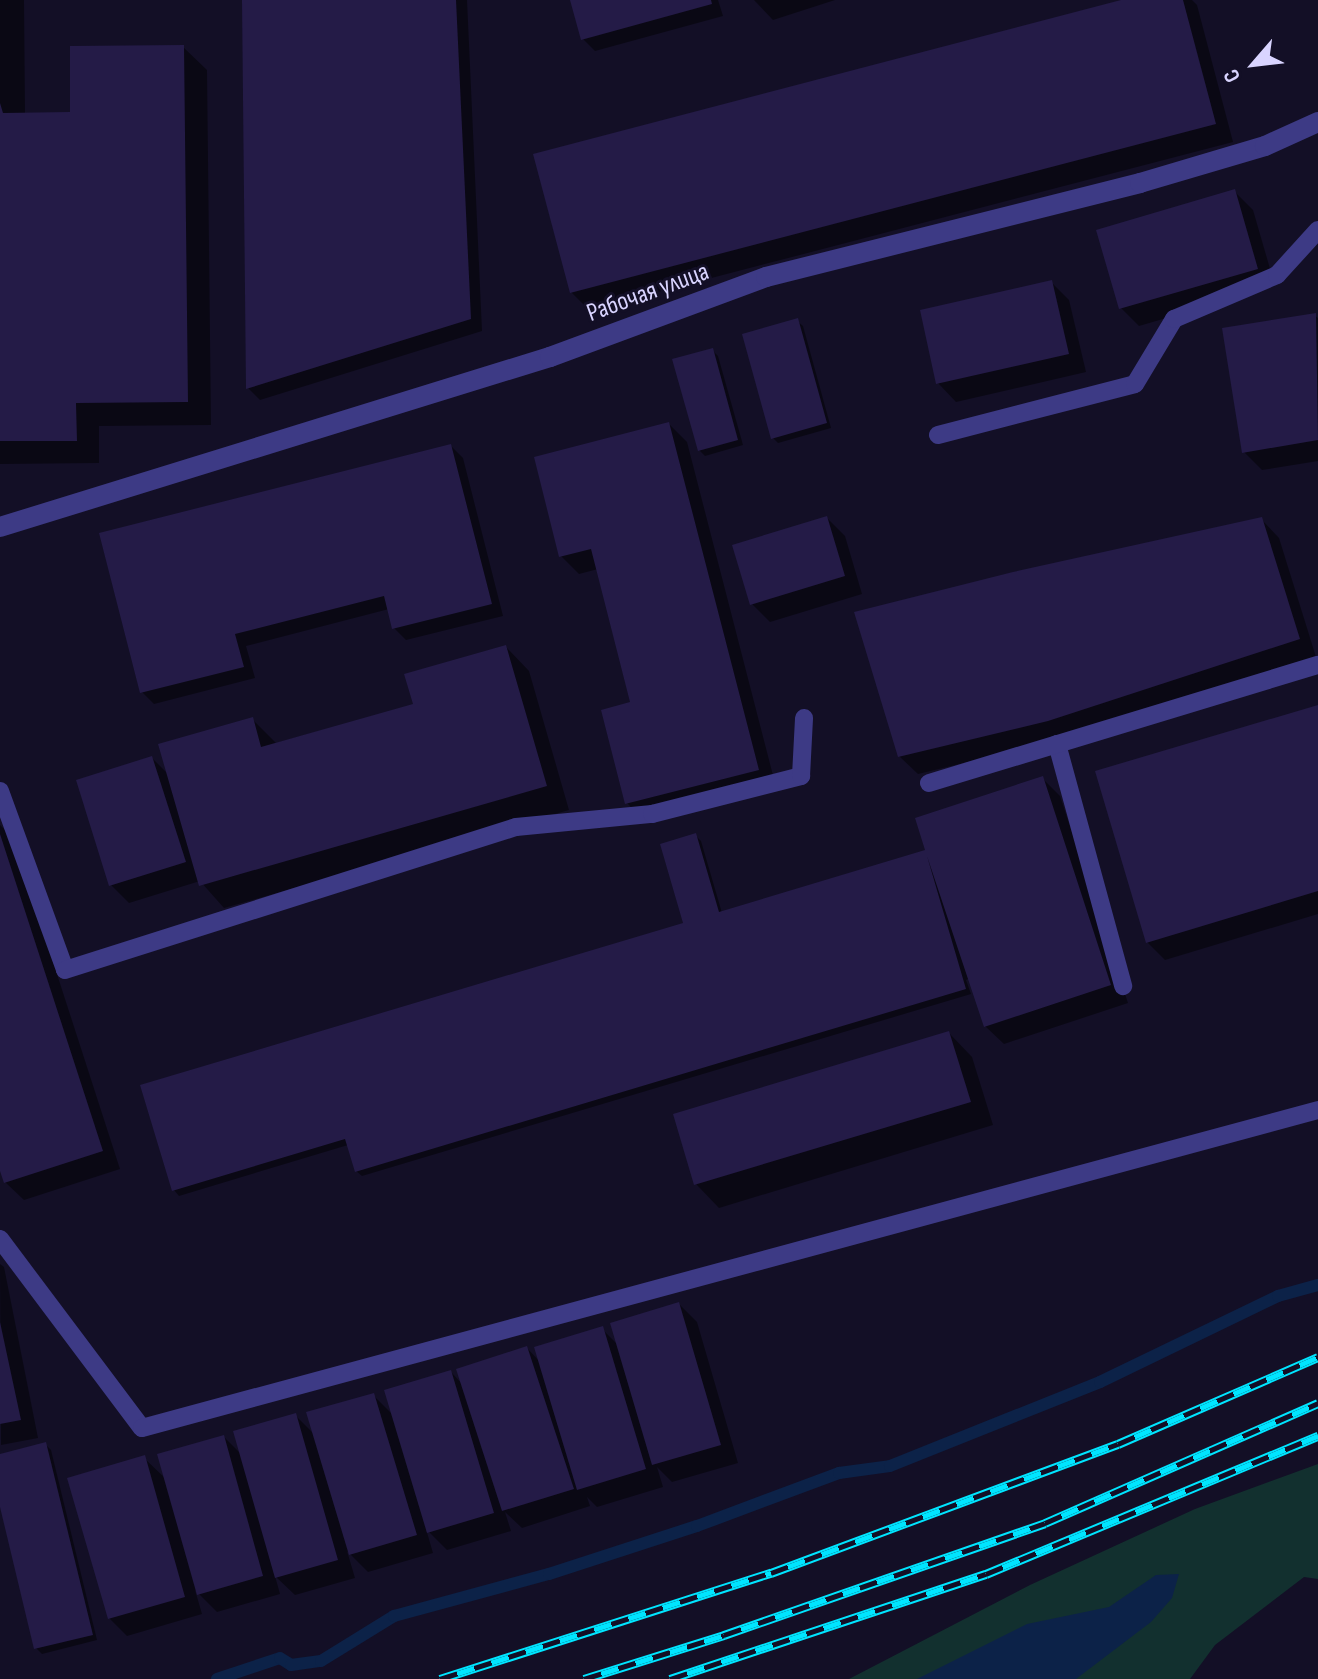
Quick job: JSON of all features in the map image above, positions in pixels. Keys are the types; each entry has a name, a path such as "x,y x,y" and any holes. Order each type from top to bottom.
{"street":[{"name":"Рабочая улица","path":"0,527 550,357 766,277 1140,183 1265,146 1318,122"}],"lane":[{"path":"938,435 1135,384 1174,319 1277,275 1318,230"},
{"path":"929,783 1318,665"},
{"path":"0,791 65,970 516,827 652,814 801,776 804,718"},
{"path":"1057,744 1123,986"},
{"path":"0,1239 142,1428 1318,1110"}],"green space":[{"path":"1318,1464 1318,1579 1304,1577 1215,1645 1190,1679 849,1679 1030,1585 1195,1509"}],"water":[{"path":"1179,1574 1172,1598 1151,1622 1076,1679 917,1679 1027,1624 1109,1607 1156,1575"}],"building":[{"path":"242,0 456,0 471,319 246,389"},
{"path":"570,0 711,0 712,4 581,40"},
{"path":"1121,0 1183,0 1216,124 570,293 533,154"},
{"path":"184,45 188,402 76,403 77,441 0,441 0,103 3,113 70,112 70,46"},
{"path":"1235,189 1258,269 1119,309 1096,230"},
{"path":"1052,280 1069,354 936,384 920,310"},
{"path":"1316,313 1318,440 1242,453 1222,328"},
{"path":"798,318 827,423 771,439 742,334"},
{"path":"713,348 738,440 698,451 672,359"},
{"path":"669,422 759,770 625,804 601,710 630,702 591,549 559,557 534,457"},
{"path":"451,444 492,604 392,629 384,596 235,634 244,667 140,693 99,533"},
{"path":"827,516 845,576 750,605 732,545"},
{"path":"1262,517 1300,639 1048,721 898,757 854,612 1013,572"},
{"path":"506,645 547,786 199,886 158,744 253,717 261,747 413,704 404,674"},
{"path":"1318,705 1318,891 1146,943 1095,771"},
{"path":"152,756 186,862 109,886 76,780"},
{"path":"1043,776 1111,985 984,1027 927,856 966,989 355,1172 345,1139 172,1191 140,1085 683,923 660,844 696,833 719,912 925,850 915,818"},
{"path":"0,834 103,1151 4,1183 0,1171"},
{"path":"949,1031 971,1102 694,1185 673,1114"},
{"path":"679,1302 721,1445 652,1465 610,1323"},
{"path":"0,1322 21,1420 0,1424"},
{"path":"603,1326 646,1469 577,1490 534,1347"},
{"path":"527,1346 574,1489 502,1511 456,1369"},
{"path":"451,1370 494,1513 427,1533 384,1390"},
{"path":"374,1393 417,1535 349,1555 306,1412"},
{"path":"296,1413 338,1560 275,1578 233,1431"},
{"path":"224,1435 263,1576 197,1595 157,1454"},
{"path":"46,1442 93,1635 34,1649 0,1507 0,1454"},
{"path":"145,1455 185,1597 108,1619 67,1478"}],"waterway":[{"path":"217,1679 280,1658 291,1665 321,1661 394,1616 549,1574 697,1526 839,1473 890,1466 1100,1382 1278,1296 1318,1285"}],"railway":[{"path":"440,1679 771,1573 1118,1444 1318,1357"},
{"path":"584,1679 724,1635 1045,1523 1318,1403"},
{"path":"670,1679 986,1574 1318,1436"}]}
